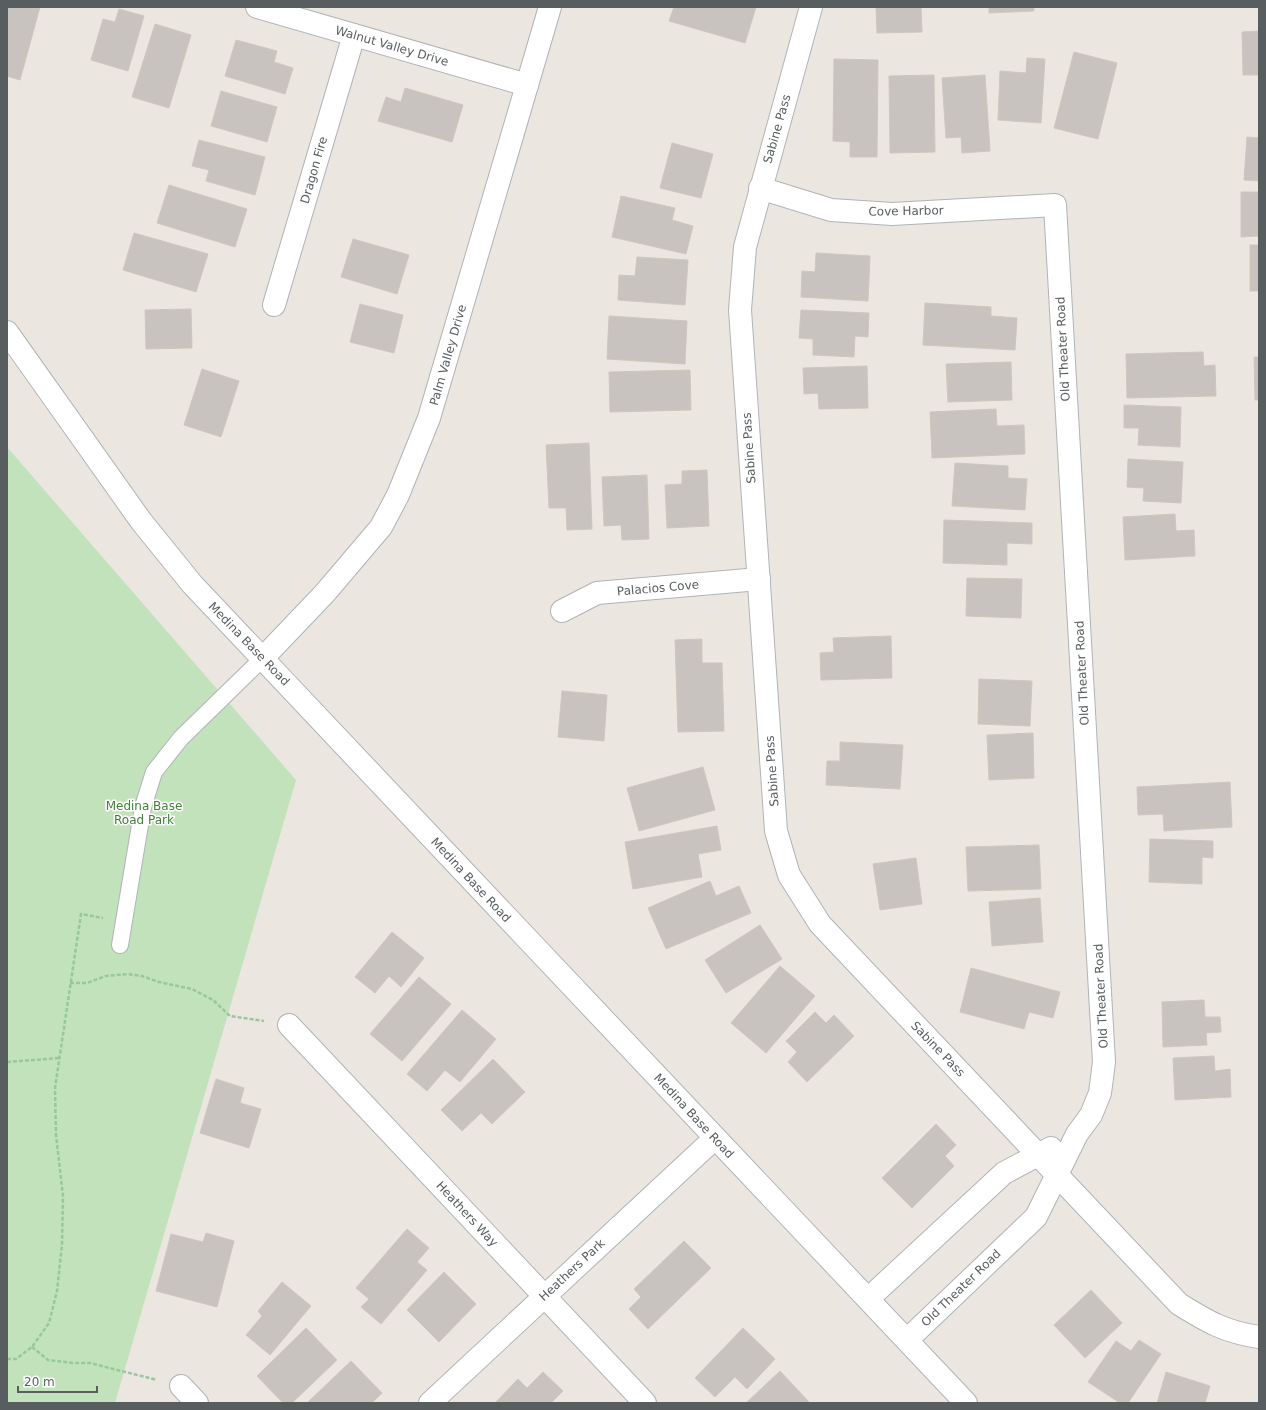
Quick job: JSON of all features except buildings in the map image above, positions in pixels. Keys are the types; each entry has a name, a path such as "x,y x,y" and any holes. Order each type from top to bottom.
{"street":[{"name":"Walnut Valley Drive","path":"257,7 527,85"},
{"name":"Palm Valley Drive","path":"263,658 325,593 381,526 398,495 430,418 550,7"},
{"name":"Sabine Pass","path":"811,7 745,247 740,310 776,831 789,875 820,924 1180,1304 1210,1323 1236,1334 1259,1337"},
{"name":"Dragon Fire","path":"274,305 354,35"},
{"name":"Cove Harbor","path":"760,188 831,210 892,214 1055,205"},
{"name":"Old Theater Road","path":"906,1340 1036,1217 1077,1134 1091,1115 1100,1093 1104,1062 1055,205"},
{"name":"Medina Base Road","path":"7,332 146,526 192,584 966,1403"},
{"name":"Palacios Cove","path":"562,611 597,593 759,579"},
{"name":"Heathers Way","path":"289,1025 645,1403"},
{"name":"Old Theater Road","path":"868,1299 1004,1173 1077,1134"},
{"name":"Heathers Park","path":"430,1403 715,1138"},
{"path":"181,1386 197,1403"}],"lane":[{"path":"120,945 143,807 154,772 181,738 263,658"}],"path":[{"path":"7,1359 16,1359 32,1348 49,1323 57,1291 62,1245 63,1196 56,1135 55,1088 81,914 124,921"},
{"path":"70,983 87,983 106,976 128,974 142,976 159,982 192,989 213,1000 230,1016 289,1025"},
{"path":"7,1062 59,1058"},
{"path":"32,1348 48,1360 72,1364 90,1363 181,1386"}],"green space":[{"name":"Medina Base Road Park","path":"7,447 296,780 115,1403 7,1403"}]}
